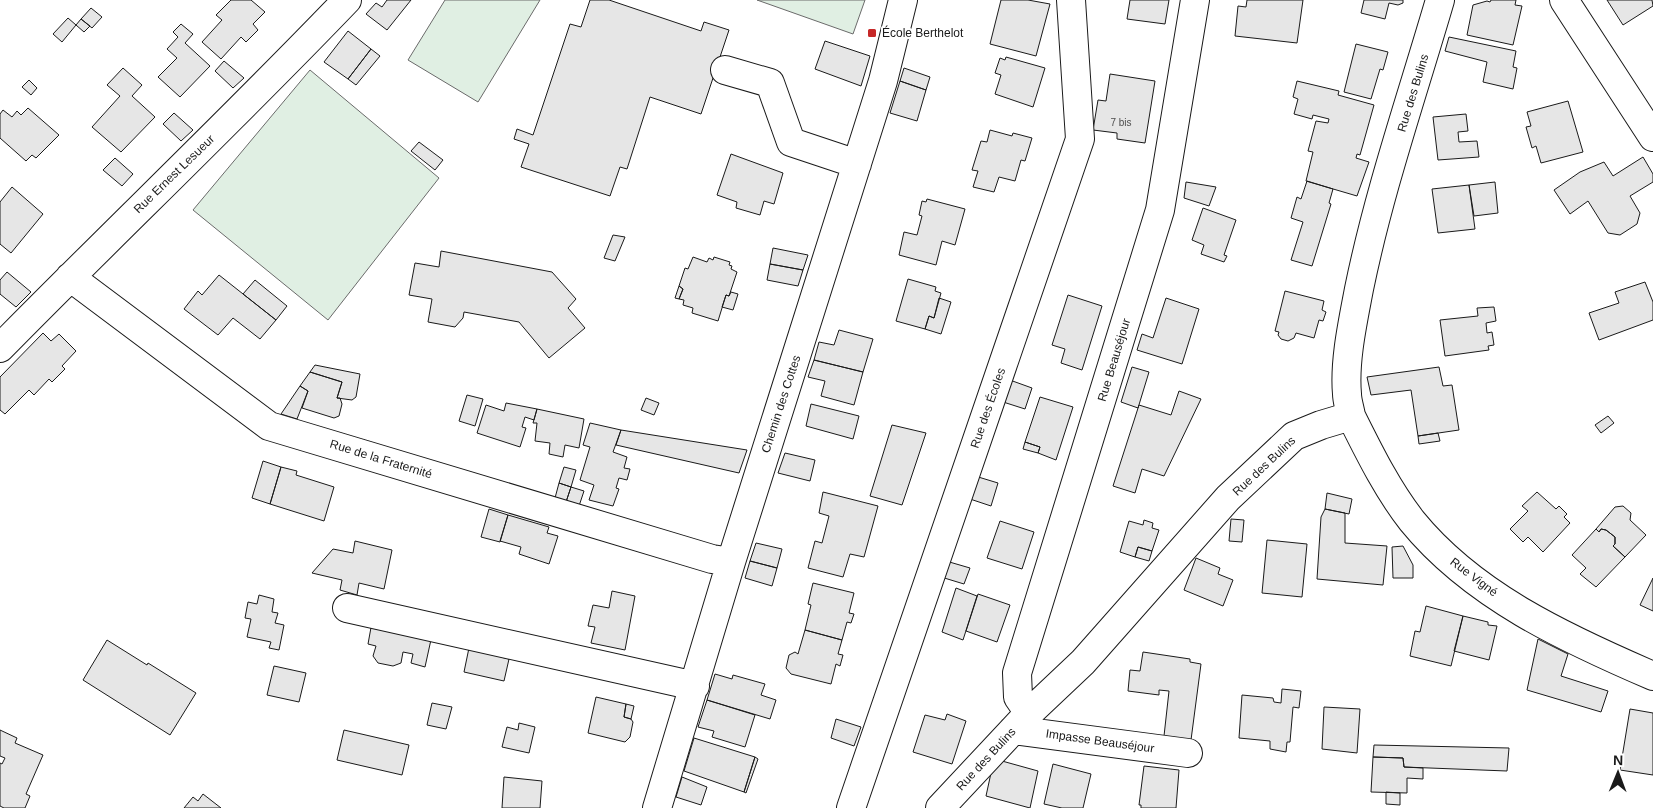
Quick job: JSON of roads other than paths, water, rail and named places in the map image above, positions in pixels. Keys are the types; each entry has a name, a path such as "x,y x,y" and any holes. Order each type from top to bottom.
{"street":[{"name":"Rue Ernest Lesueur","path":"0,348 348,0"},
{"name":"Chemin des Cottes","path":"658,808 731,562 858,164 885,73 903,0"},
{"name":"Rue des Écoles","path":"851,808 1080,139 1071,0"},
{"name":"Rue Beauséjour","path":"1021,721 1017,673 1160,210 1195,0"},
{"name":"Rue des Bulins","path":"940,808 1021,721 1083,662 1228,498 1294,436 1351,416 1347,395 1346,373 1356,302 1364,263 1379,204 1440,0"},
{"path":"1564,0 1653,137"},
{"path":"725,70 770,82 791,142 858,164"},
{"name":"Rue de la Fraternité","path":"70,277 269,426 703,556 731,562"},
{"name":"Rue Vigné","path":"1351,416 1371,458 1401,505 1437,549 1486,588 1520,610 1563,634 1653,676"},
{"path":"347,608 695,686"},
{"name":"Impasse Beauséjour","path":"1021,721 1188,753"}],"place":[{"name":"École Berthelot","path":"872,33"}]}
